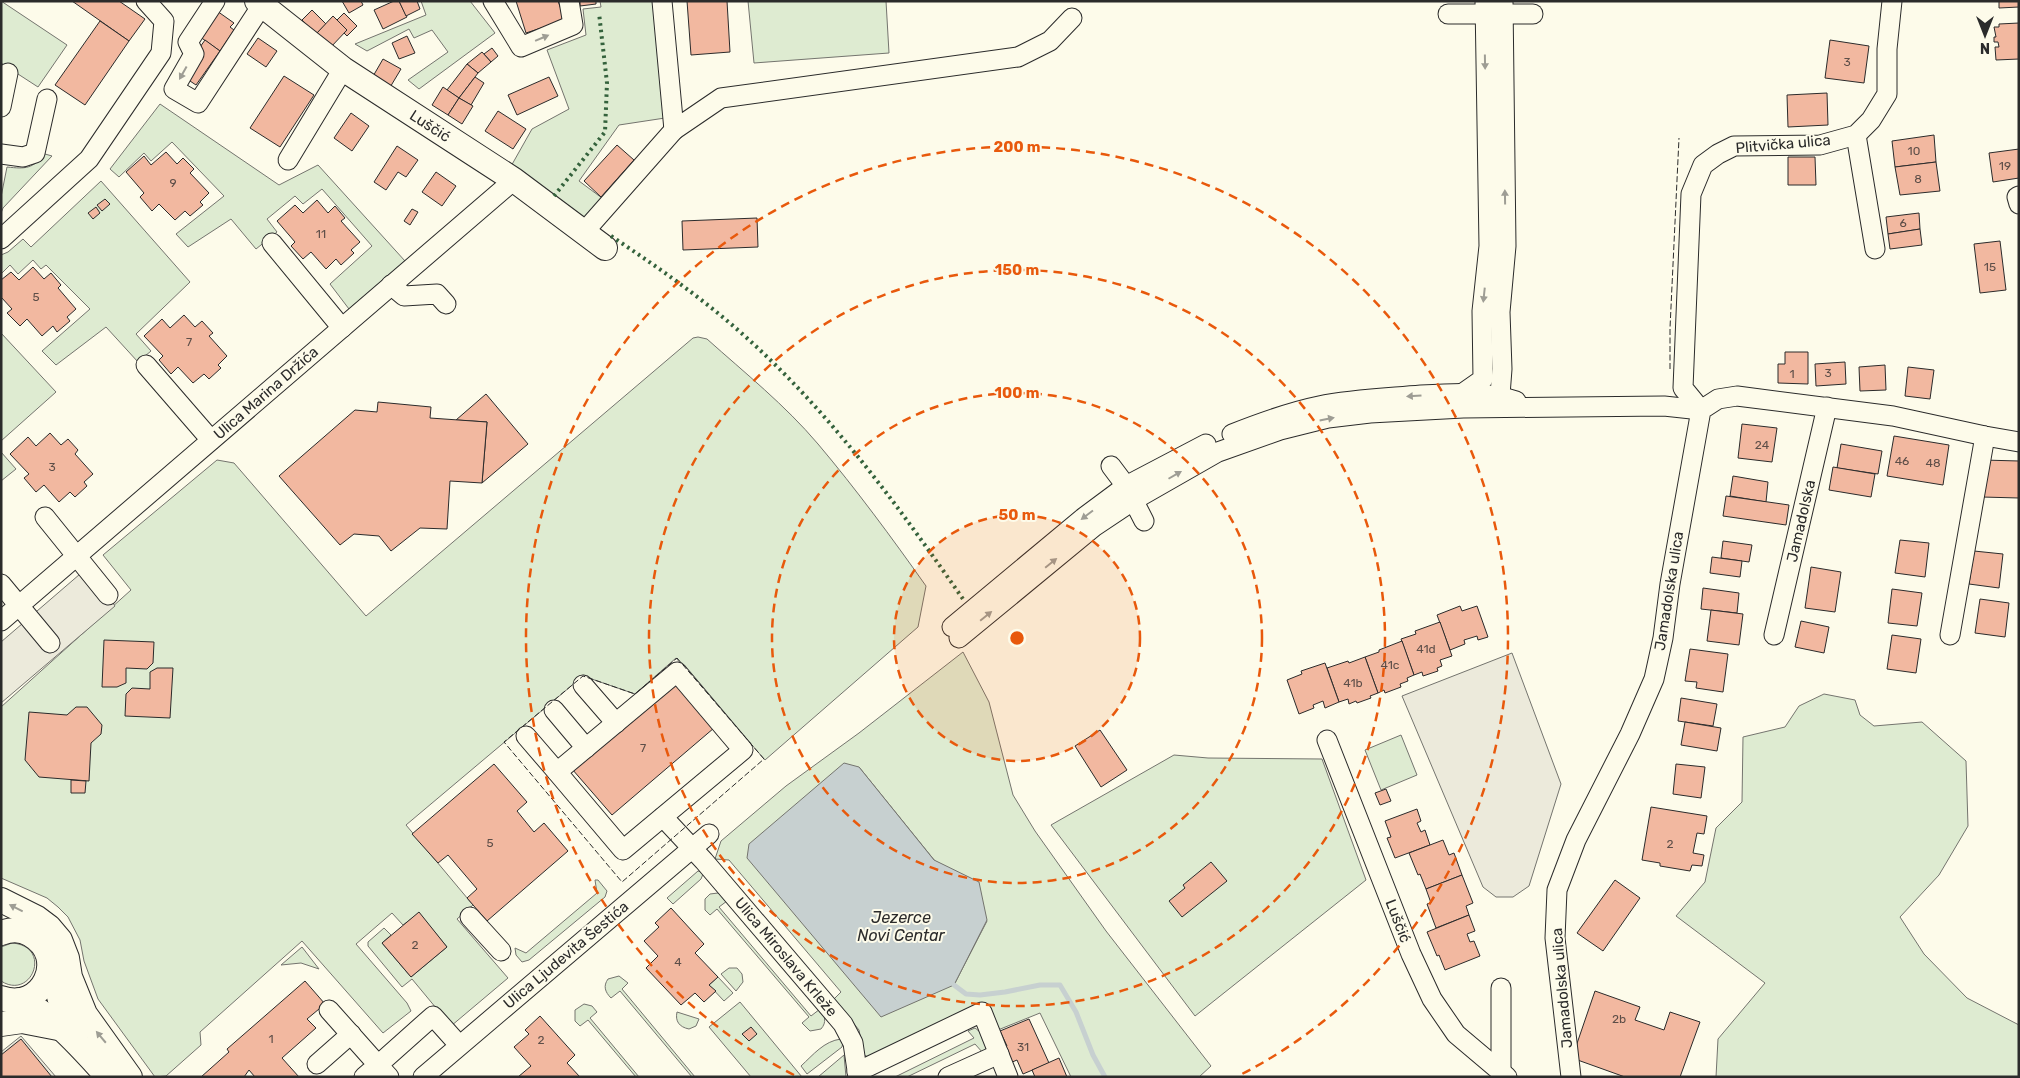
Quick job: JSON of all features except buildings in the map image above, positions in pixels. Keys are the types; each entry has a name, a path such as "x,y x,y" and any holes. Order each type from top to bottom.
{"main road":[{"name":"Luščić","path":"259,2 343,70 514,180 606,248"},
{"path":"1,900 37,918 49,927 60,940 67,958 70,978 85,1014 130,1077"},
{"path":"6,928 32,935 43,945 48,954 62,1007 84,1050"},
{"path":"7,1001 34,994 45,984 50,964"},
{"path":"7,1001 41,1011 84,1050 108,1077"},
{"path":"1,1024 22,1021 59,1028"}],"street":[{"path":"1,238 88,159 161,53 164,21 146,1"},
{"path":"215,1 188,42 194,54 174,89 198,103 259,2"},
{"path":"492,1 521,47 573,25 570,4"},
{"path":"662,1 674,130"},
{"path":"1875,248 1856,135 1871,120 1887,94 1887,49 1892,1"},
{"path":"1494,7 1489,246 1482,311 1482,379 1500,396"},
{"path":"1484,408 1500,396 1502,369 1500,312 1506,246 1494,7"},
{"path":"1448,14 1494,7 1533,14"},
{"path":"584,232 674,130 721,98 1018,57 1050,40 1072,18"},
{"path":"288,160 343,70"},
{"path":"1,107 8,73"},
{"path":"1,154 23,158 35,153 47,99"},
{"name":"Plitvička ulica","path":"1701,410 1683,388 1691,194 1703,165 1718,154 1734,146 1820,145 1856,135"},
{"name":"Ulica Marina Držića","path":"1,621 514,180"},
{"path":"2019,196 2017,197 2019,204"},
{"path":"272,243 342,328"},
{"path":"391,285 404,296 437,294 446,304"},
{"path":"146,365 211,440"},
{"path":"1463,393 1482,379"},
{"path":"955,632 1095,526 1130,493 1172,460 1213,441 1276,417 1319,406 1369,399 1463,393 1500,396 1536,407"},
{"path":"1130,493 1218,452 1280,430 1328,418 1353,415 1536,407 1664,406 1701,410 1718,399 1737,396 1893,416 2019,442"},
{"name":"Jamadolska","path":"1774,635 1827,408"},
{"name":"Jamadolska ulica","path":"1571,1077 1555,938 1557,890 1576,840 1630,734 1654,679 1663,638 1670,584 1701,410"},
{"path":"1950,635 1985,436"},
{"path":"1111,466 1130,493 1144,521"},
{"path":"45,517 108,595"},
{"path":"1,584 50,643"},
{"path":"526,736 623,850 743,750 677,672 557,772"},
{"path":"583,685 616,723"},
{"path":"554,710 586,748"},
{"name":"Luščić","path":"1327,740 1411,954 1432,999 1456,1034 1504,1074"},
{"name":"Ulica Miroslava Krleže","path":"663,817 843,1024 853,1043 857,1074"},
{"name":"Ulica Ljudevita Šestića","path":"423,1077 709,834"},
{"path":"470,917 501,951"},
{"path":"1500,988 1504,1074"},
{"path":"329,1010 351,1034 377,1073 434,1016 459,1045"},
{"path":"857,1074 982,1012 1008,1077"},
{"path":"317,1064 351,1034"},
{"path":"948,1077 999,1054"}],"green space":[{"path":"1,1 67,45 38,87 1,63"},
{"path":"421,1 470,1 495,33 419,89 408,80 448,52 432,30 414,38 409,29 367,51 355,44 426,15"},
{"path":"600,1 654,1 665,118 619,125 579,181 606,201 586,224 510,168 532,129 569,109 547,50 586,35 583,9 601,7"},
{"path":"748,1 886,1 889,53 754,63"},
{"path":"160,104 279,185 318,165 405,261 349,309 330,284 372,246 322,189 303,204 295,196 267,219 277,232 256,249 231,219 188,247 176,234 224,196 172,142 151,161 144,153 119,177 110,169"},
{"path":"45,154 52,156 3,208 1,213 1,197 7,167 28,167 36,163"},
{"path":"101,181 190,282 136,334 151,351 138,362 106,327 56,365 42,351 90,309 46,265 41,269 33,260 18,274 10,265 1,274 1,255 8,252 23,239 31,247"},
{"path":"1,333 56,392 1,441"},
{"path":"693,338 707,339 792,416 818,444 874,514 926,586 918,627 765,760 676,658 635,694 583,676 406,825 473,905 457,919 508,978 451,1026 412,979 402,987 368,946 368,942 384,928 391,935 382,943 411,977 447,947 419,913 403,925 392,913 356,944 407,1003 411,1011 383,1033 302,941 200,1032 201,1045 166,1076 155,1077 98,999 84,961 80,940 68,917 47,898 1,878 1,707 131,590 103,555 217,460 234,463 366,616"},
{"path":"1,452 16,469 1,481"},
{"path":"963,652 989,702 1013,795 1035,831 1106,931 1211,1066 1199,1077 1071,1077 1040,1013 993,1032 993,1020 868,1057 864,1055 859,1030 834,999 841,992 729,860 715,859 721,841 786,786 859,733","holes":["859,767 935,861 948,868 987,921 954,985"]},
{"path":"1824,694 1855,700 1860,715 1874,726 1922,722 1966,761 1968,826 1939,875 1900,917 1924,954 1967,998 2019,1025 2019,1077 1716,1077 1718,1039 1765,983 1676,916 1705,882 1716,828 1742,802 1743,737 1785,727 1799,706"},
{"path":"1401,735 1417,775 1381,790 1365,750"},
{"path":"1174,755 1208,758 1322,759 1366,880 1195,1016 1051,825"},
{"path":"698,871 703,874 701,879 673,904 667,898"},
{"path":"595,880 598,880 607,891 605,897 529,960 522,962 516,955 515,948 526,953 597,893"},
{"path":"718,893 727,901 719,907 811,1016 820,1009 825,1019 821,1029 810,1031 802,1023 809,1017 717,909 710,915 705,910 705,899 710,894"},
{"path":"12,943 25,946 32,953 35,962 34,971 29,979 22,984 12,985 1,981 1,947"},
{"path":"302,947 319,969 301,963 281,965"},
{"path":"729,968 737,968 742,974 743,982 736,991 721,974"},
{"path":"619,976 628,983 622,989 695,1077 692,1077 620,991 611,998 609,996 605,989 606,982 608,979"},
{"path":"718,977 733,993 724,1001 709,985"},
{"path":"740,1002 802,1077 751,1077 709,1027"},
{"path":"584,1004 592,1006 597,1012 590,1018 639,1077 636,1077 588,1020 580,1026 575,1021 575,1010"},
{"path":"677,1012 699,1019 696,1026 689,1029 680,1025 677,1021"},
{"path":"975,1028 980,1032 985,1041 986,1051 983,1053 975,1044 907,1077 895,1077 974,1038 968,1031"},
{"path":"841,1039 843,1042 842,1047 807,1074 801,1066 824,1046"},
{"path":"844,1055 846,1077 818,1077"}],"shaded area":[{"path":"87,568 115,606 1,703 1,642"},
{"path":"1512,653 1561,784 1529,886 1513,897 1496,897 1483,887 1402,696"},
{"path":"21,1036 56,1077 1,1077 1,1052"}],"water":[{"name":"Jezerce Novi Centar","path":"844,763 859,767 934,860 979,882 987,920 954,985 881,1017 747,858 749,844"}],"waterway":[{"path":"954,985 966,994 980,995 1040,985 1060,985 1076,1012 1093,1055 1105,1077"}],"hedge":[{"path":"554,196 605,132 607,83 599,13"},
{"path":"611,236 698,298 732,325 779,368 836,430 863,463 963,599"}],"fence":[{"path":"1670,369 1670,328 1679,138"},
{"path":"677,658 764,759 622,882 504,742 583,676 635,694 677,658"}]}
